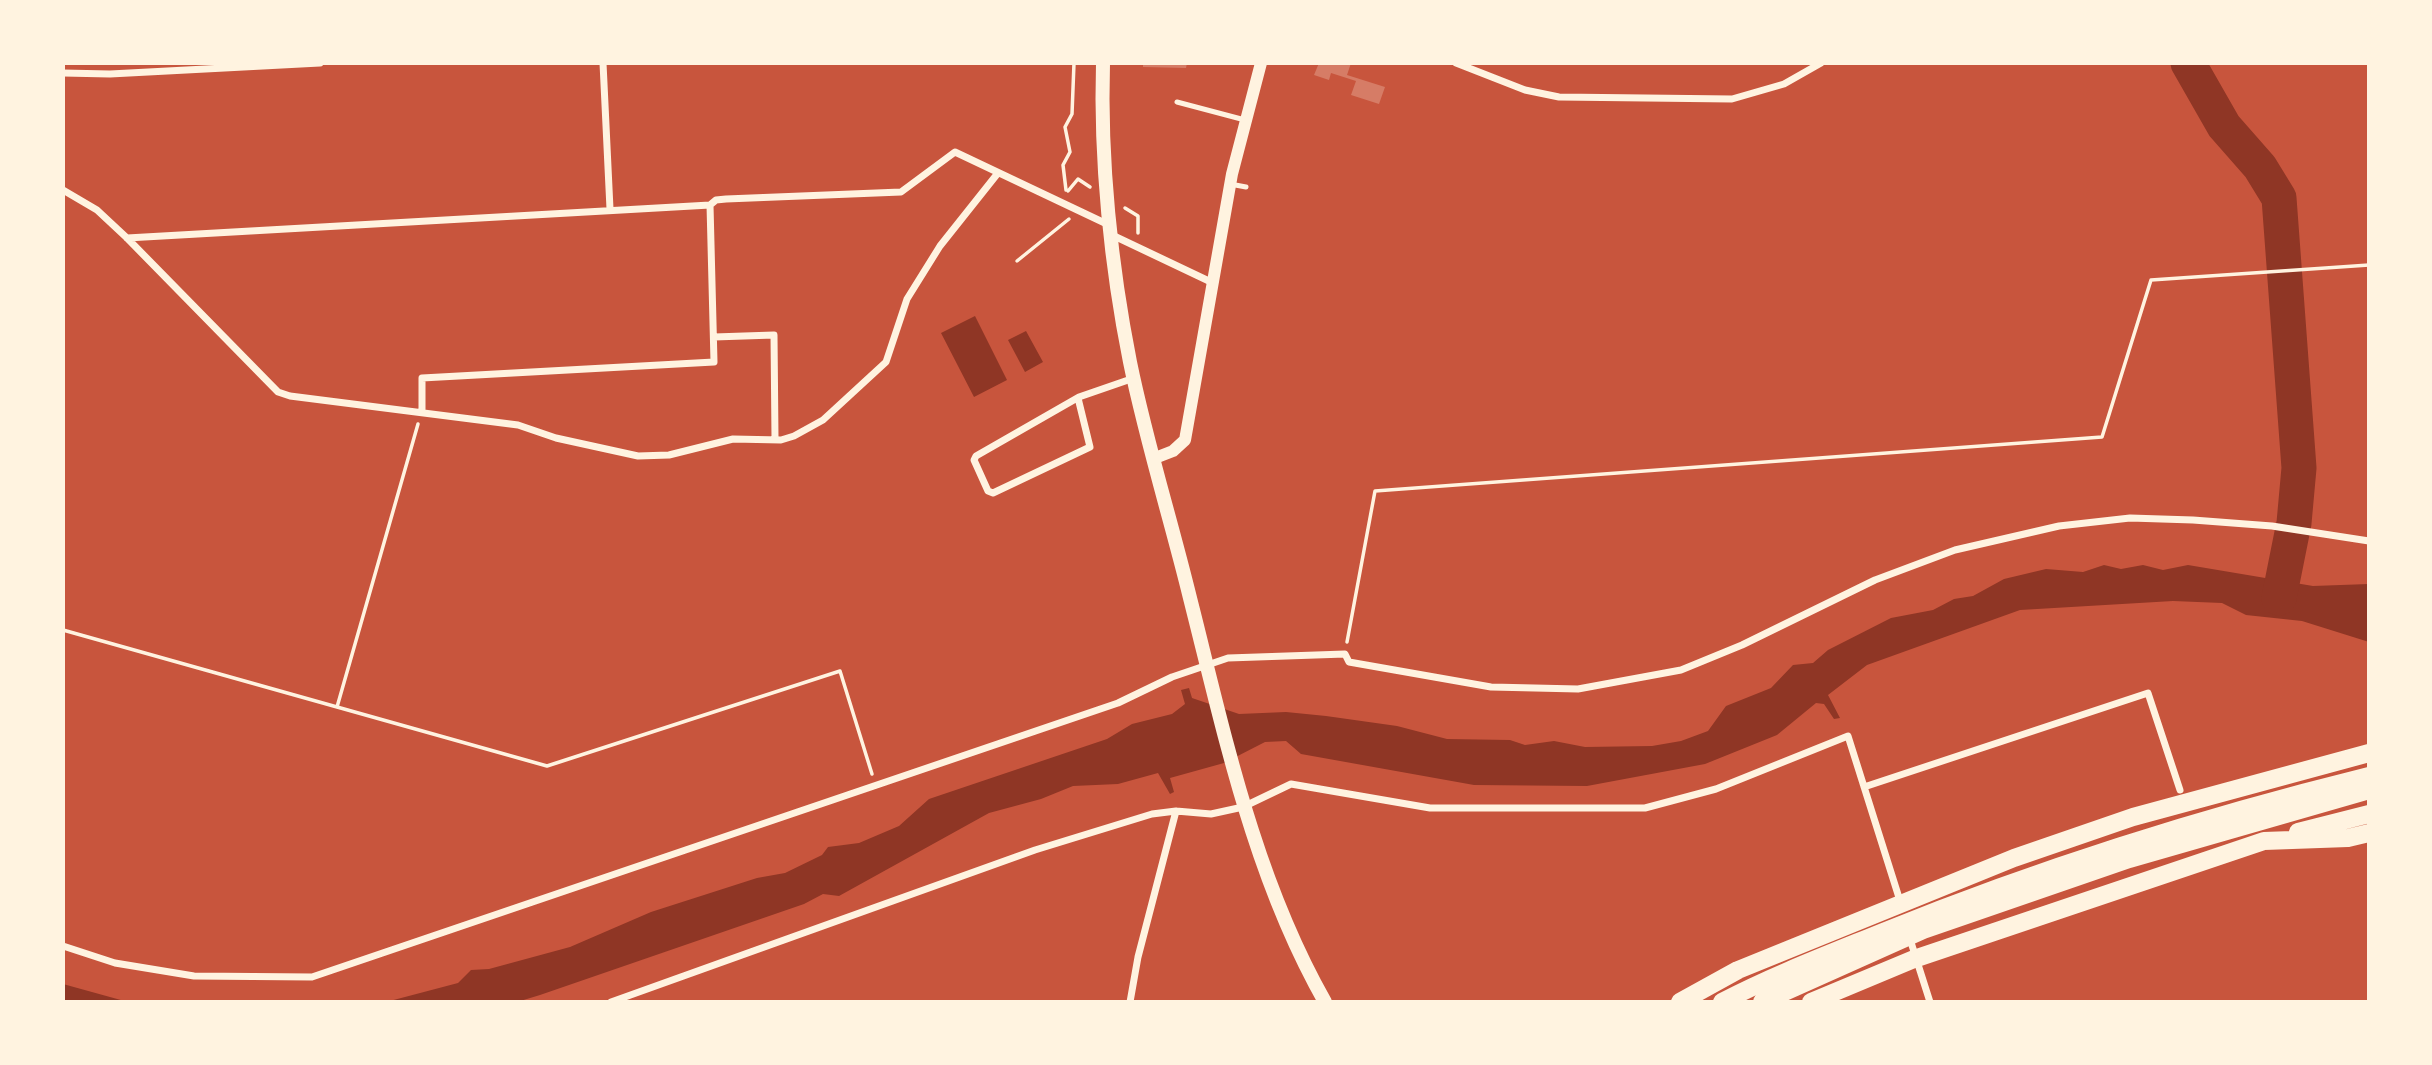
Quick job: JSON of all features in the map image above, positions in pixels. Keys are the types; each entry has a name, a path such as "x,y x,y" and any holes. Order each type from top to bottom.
{"highway":[{"path":"1680,1002 1738,970 2014,858 2133,817 2369,753"},
{"path":"1722,1002 1762,981 1942,908 2095,853 2255,804 2369,776"},
{"path":"1762,1002 1923,930 2129,859 2369,790"},
{"path":"1811,1002 1914,958 2264,841 2369,814"},
{"path":"2264,841 2348,838 2369,833"}],"main road":[{"path":"1103,63 1111,231 1134,378 1241,801 1275,896 1306,969 1325,1002"}],"street":[{"path":"63,73 320,63"},
{"path":"603,63 610,209"},
{"path":"1155,458 1173,451 1185,440 1230,184 1261,63"},
{"path":"1456,63 1525,90 1559,97 1732,99 1784,84 1821,63"},
{"path":"128,238 559,215 610,209 710,205 716,200 726,199 865,196 901,192 955,152 1070,206 1138,248 1211,282"},
{"path":"63,190 97,210 128,238 278,392 290,396 518,425 555,438 638,456 669,455 733,439 794,436 816,425 887,362 906,299 940,246 998,173"},
{"path":"422,412 422,379 714,362 710,205"},
{"path":"714,337 774,335 775,438"},
{"path":"1078,398 1090,447 1026,479 993,493 988,491 974,460 976,456 1078,398 1134,378"},
{"path":"63,946 115,963 194,976 312,977 1118,703 1172,677 1210,674 1228,658 1345,654 1349,662 1491,687 1578,689 1681,670 1742,645 1875,580 1955,550 2059,526 2130,518 2272,526 2369,541"},
{"path":"1864,787 2148,693 2180,790"},
{"path":"611,1002 1035,850 1152,814 1176,811 1211,814 1291,784 1430,808 1644,808 1716,789 1848,736 1900,902 1914,958 1930,1002"},
{"path":"1130,1002 1138,957 1176,811"}],"lane":[{"path":"1177,103 1245,120"},
{"path":"1230,184 1246,187"}],"path":[{"path":"1074,63 1072,114 1065,127 1070,152 1063,165 1066,193 1078,179 1091,187"},
{"path":"1017,261 1069,220 1070,206"},
{"path":"1125,208 1138,216 1138,248"},
{"path":"1345,654 1375,491 2102,436 2151,281 2369,265"},
{"path":"337,707 422,412"},
{"path":"63,630 547,766 840,671 876,785"}],"shaded area":[{"path":"975,316 1007,380 974,397 941,333"},
{"path":"1026,331 1043,362 1025,372 1008,340"},
{"path":"2104,565 2121,569 2143,565 2163,570 2188,565 2313,586 2369,584 2369,642 2302,621 2246,615 2222,603 2173,601 2020,610 1867,665 1828,695 1840,718 1834,719 1824,704 1816,703 1777,735 1705,764 1587,786 1474,785 1301,754 1286,741 1265,742 1224,763 1170,778 1174,792 1170,794 1158,773 1118,784 1073,786 1041,799 989,813 839,896 823,894 804,904 517,1002 386,1002 458,983 471,970 489,969 570,947 651,912 757,878 785,873 822,855 828,847 859,843 899,826 929,799 1107,739 1132,724 1172,714 1185,704 1181,690 1189,688 1192,698 1239,714 1286,712 1326,716 1397,726 1447,739 1510,740 1525,745 1554,741 1585,747 1652,746 1681,741 1708,731 1726,706 1771,688 1793,665 1813,663 1828,650 1891,618 1933,610 1954,599 1973,596 2004,579 2046,569 2083,572"},
{"path":"63,984 128,1002 63,1002"}],"building":[{"path":"1143,63 1187,63 1186,68 1143,67"},
{"path":"1319,63 1351,63 1347,75 1385,87 1379,104 1351,95 1356,81 1331,73 1329,80 1314,75"}],"waterway":[{"path":"2188,63 2224,126 2260,167 2279,198 2299,468 2294,523 2279,598"}]}
